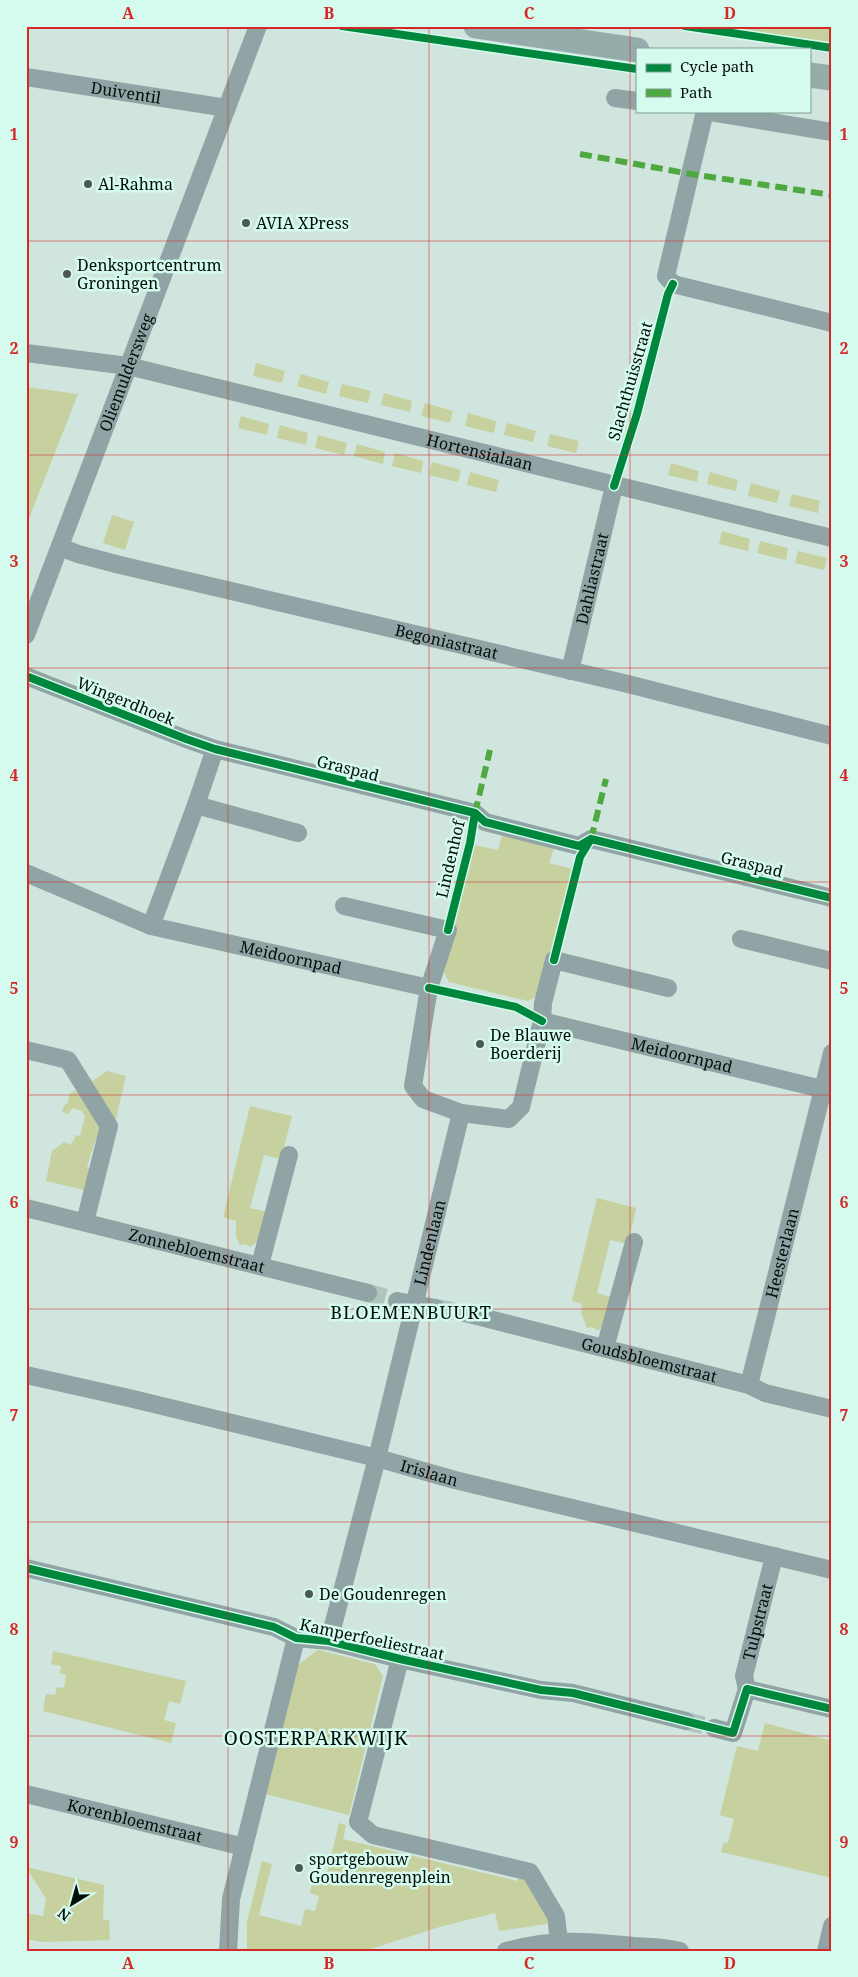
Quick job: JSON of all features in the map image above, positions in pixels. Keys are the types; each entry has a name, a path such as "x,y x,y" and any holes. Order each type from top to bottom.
{"main road":[{"path":"476,26 636,50"},
{"path":"810,75 832,78"}],"street":[{"name":"Oliemuldersweg","path":"26,635 258,26"},
{"name":"Duiventil","path":"26,77 227,108"},
{"path":"615,98 636,101"},
{"path":"704,112 666,276 673,284 832,323"},
{"path":"710,112 832,132"},
{"name":"Hortensialaan","path":"26,353 128,366 832,538"},
{"name":"Dahliastraat","path":"570,671 614,486"},
{"name":"Begoniastraat","path":"60,547 78,554 120,565 570,671 832,736"},
{"name":"Wingerdhoek","path":"26,676 186,740 216,749"},
{"path":"26,873 151,926 216,749"},
{"name":"Graspad","path":"216,749 475,813"},
{"path":"196,805 298,833"},
{"name":"Lindenhof","path":"475,813 485,822 579,846"},
{"name":"Graspad","path":"579,846 591,840 832,898"},
{"path":"344,906 448,930 429,988 413,1086 423,1099 461,1113 509,1119 521,1107 542,1021 543,1003 554,960 668,988"},
{"name":"Meidoornpad","path":"151,926 429,988"},
{"path":"742,939 832,961"},
{"name":"Meidoornpad","path":"542,1021 822,1089"},
{"path":"26,1050 68,1060 109,1126 86,1222"},
{"name":"Heesterlaan","path":"749,1385 832,1053"},
{"name":"Lindenlaan","path":"329,1641 377,1458 405,1303 461,1113"},
{"path":"260,1265 289,1155"},
{"name":"Zonnebloemstraat","path":"26,1208 368,1293"},
{"path":"605,1348 634,1242"},
{"path":"405,1303 436,1308"},
{"name":"Goudsbloemstraat","path":"465,1313 749,1385 765,1393 832,1409"},
{"name":"Irislaan","path":"26,1375 129,1398 377,1458 456,1480 832,1570"},
{"name":"Tulpstraat","path":"714,1728 733,1733 747,1689 744,1676 774,1556"},
{"name":"Kamperfoeliestraat","path":"26,1568 274,1627 296,1638 329,1641 400,1659 541,1690 573,1693 686,1721"},
{"path":"228,1951 231,1899 296,1638"},
{"path":"400,1659 358,1822 373,1835 530,1872 556,1916 559,1941"},
{"path":"747,1689 832,1709"},
{"name":"Korenbloemstraat","path":"26,1794 244,1847"},
{"path":"826,1951 832,1926"},
{"path":"506,1951 528,1945 559,1941 584,1941 680,1951"}],"green space":[{"path":"712,26 832,26 832,44"},
{"path":"256,363 285,371 282,383 253,376"},
{"path":"301,374 329,382 326,394 297,386"},
{"path":"342,384 371,391 368,403 339,396"},
{"path":"26,387 78,394 26,526"},
{"path":"384,393 412,401 410,412 381,405"},
{"path":"425,403 453,411 450,423 421,416"},
{"path":"468,413 496,421 494,433 465,426"},
{"path":"241,416 269,424 267,435 238,428"},
{"path":"507,423 536,431 533,442 504,435"},
{"path":"280,425 308,433 306,445 277,438"},
{"path":"550,434 579,441 576,453 547,446"},
{"path":"318,435 347,443 344,455 315,448"},
{"path":"357,444 385,452 383,464 354,456"},
{"path":"395,453 423,461 421,473 392,466"},
{"path":"432,462 461,470 458,482 429,475"},
{"path":"671,463 699,471 697,482 668,475"},
{"path":"470,472 499,480 496,492 467,485"},
{"path":"710,472 738,480 736,491 707,484"},
{"path":"751,483 780,491 777,503 748,496"},
{"path":"792,494 820,501 818,513 789,506"},
{"path":"112,515 134,522 125,550 103,543"},
{"path":"722,531 750,539 748,551 719,544"},
{"path":"760,541 788,548 786,560 757,553"},
{"path":"798,551 827,558 824,570 795,563"},
{"path":"502,834 554,848 549,863 573,869 539,995 528,1001 449,982 443,971 474,845 498,850"},
{"path":"107,1071 126,1076 115,1123 91,1082"},
{"path":"80,1088 103,1128 101,1136 95,1141 87,1167 93,1172 88,1191 46,1181 52,1151 64,1142 71,1145 76,1135 80,1136 85,1116 82,1111 73,1108 68,1114 62,1112 65,1104 68,1103 69,1094"},
{"path":"250,1106 292,1116 281,1159 264,1155 250,1208 267,1212 258,1241 250,1247 246,1244 240,1245 236,1237 236,1221 223,1217"},
{"path":"597,1198 636,1208 628,1244 610,1240 597,1293 614,1298 605,1323 598,1331 592,1327 587,1328 581,1313 582,1304 572,1301"},
{"path":"318,1650 375,1664 383,1676 349,1815 265,1794 295,1667"},
{"path":"53,1651 186,1681 180,1704 169,1701 164,1720 176,1723 171,1743 43,1711 46,1694 55,1695 57,1687 64,1688 66,1675 60,1673 61,1666 51,1664"},
{"path":"765,1723 832,1741 832,1878 721,1852 724,1842 728,1843 734,1819 720,1815 737,1746 758,1751"},
{"path":"339,1823 346,1825 343,1839 517,1881 520,1875 528,1880 548,1915 547,1924 499,1931 495,1913 443,1926 364,1951 247,1951 247,1922 262,1861 272,1864 259,1915 301,1926 305,1909 315,1911 319,1896 310,1893 314,1874 326,1877"},
{"path":"26,1867 104,1885 103,1920 109,1920 110,1940 42,1942 26,1939 26,1913 43,1916 46,1899"}],"tunnel":[{"path":"368,1293 397,1301"},
{"path":"436,1308 465,1313"},
{"path":"686,1721 714,1728"}],"marked path":[{"path":"580,154 691,174 832,195"},
{"path":"475,813 490,750"},
{"path":"591,839 606,779"}],"cycle path":[{"path":"342,26 636,69"},
{"path":"685,26 832,48"},
{"name":"Slachthuisstraat","path":"614,486 637,414 668,294 673,284"},
{"path":"26,676 215,749 475,813 485,822 579,846 591,839 832,898"},
{"path":"448,930 470,843 475,813"},
{"path":"554,960 580,857 591,839"},
{"path":"429,988 516,1007 542,1021"},
{"path":"26,1568 274,1627 296,1638 329,1641 400,1659 541,1690 573,1693 733,1733 747,1689 832,1709"}],"place":[{"name":"Al-Rahma","path":"88,184"},
{"name":"AVIA XPress","path":"246,223"},
{"name":"Denksportcentrum Groningen","path":"67,274"},
{"name":"De Blauwe Boerderij","path":"480,1044"},
{"name":"De Goudenregen","path":"309,1594"},
{"name":"sportgebouw Goudenregenplein","path":"299,1868"}],"district":[{"name":"BLOEMENBUURT","path":"411,1313"},
{"name":"OOSTERPARKWIJK","path":"316,1738"}]}
